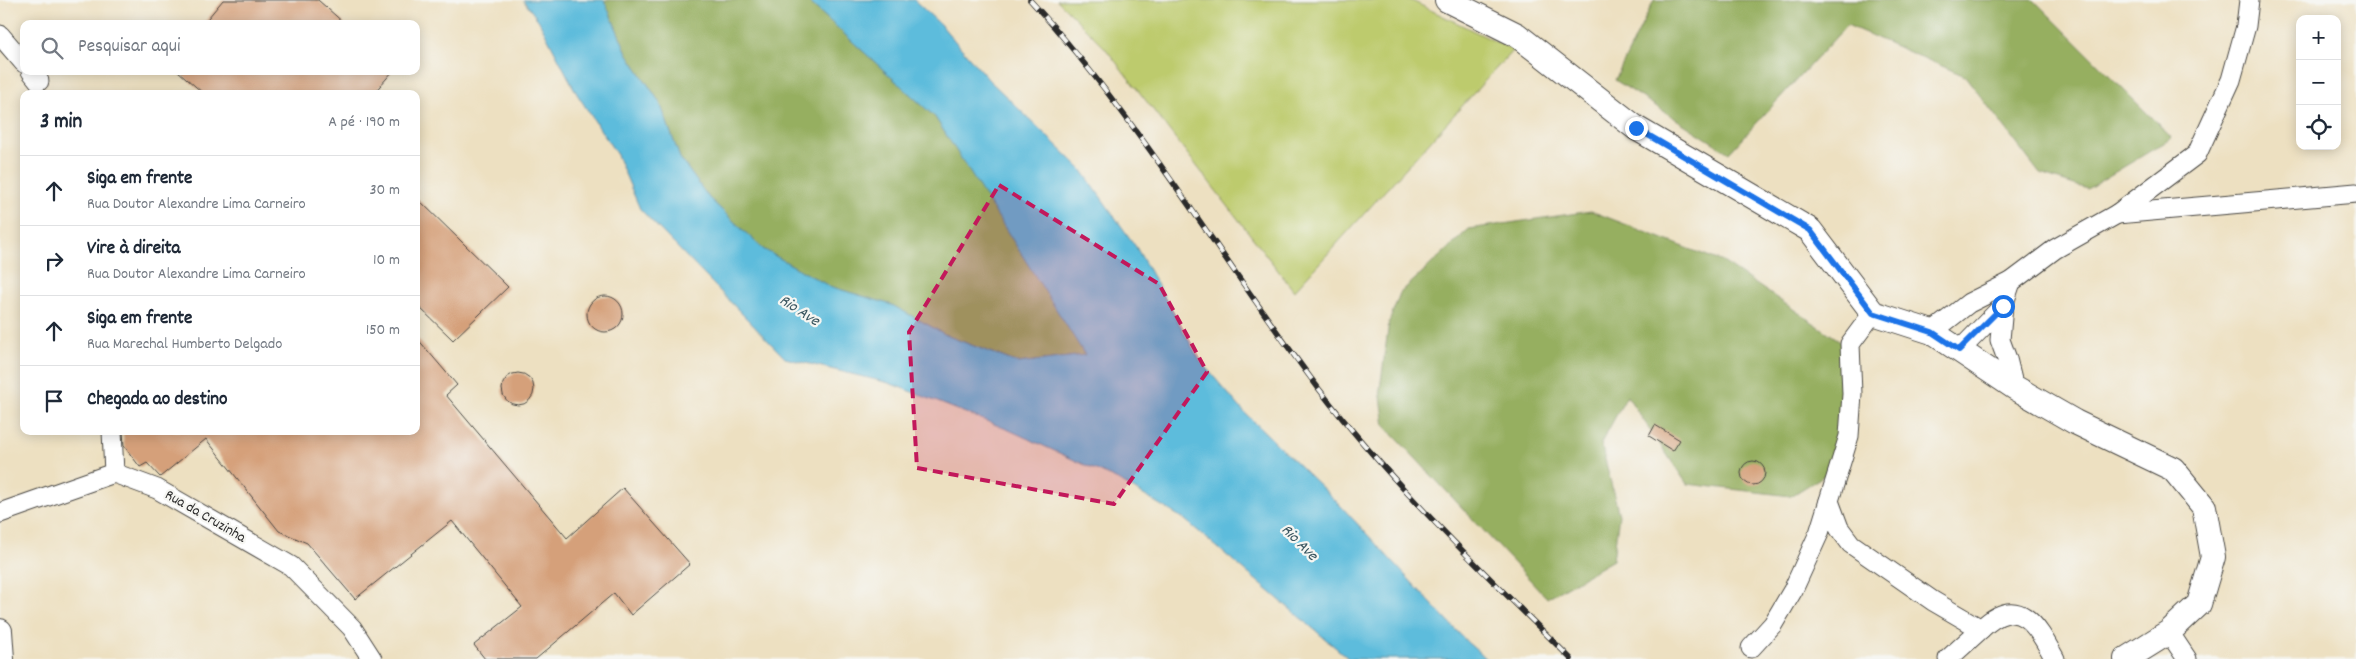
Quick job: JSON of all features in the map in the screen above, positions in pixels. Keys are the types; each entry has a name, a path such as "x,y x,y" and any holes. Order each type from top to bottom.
{"street":[{"path":"1447,0 1517,34 1636,128 1810,230 1873,313 1932,332 2014,387 2075,422 2173,469 2204,507 2213,557 2199,604 2170,632 2126,659"},
{"path":"1932,332 1969,303 2011,282 2055,249 2117,214 2197,154 2231,80 2246,26 2248,0"},
{"path":"0,35 20,58"},
{"path":"2158,183 2172,210"},
{"path":"2117,214 2356,193"},
{"path":"2011,282 2003,306 2000,340 2014,387"},
{"path":"1959,350 2003,306"},
{"path":"1751,648 1772,624 1792,590 1819,533 1849,436 1852,394 1850,344 1873,313"},
{"path":"0,513 114,473 112,435"},
{"name":"Rua da Cruzinha","path":"114,473 157,489 291,566 352,628 372,659"},
{"path":"1829,501 1839,528 1851,544 1933,601 1981,629"},
{"path":"1948,659 1998,614 2011,613 2026,617 2037,627 2056,659"},
{"path":"0,631 2,659"},
{"path":"2170,632 2187,659"}],"highlighted area":[{"path":"999,185 1159,284 1207,372 1114,504 917,468 909,332"}],"green space":[{"path":"604,0 807,0 935,117 1086,355 1018,363 948,336 892,305 829,286 763,249 709,198 680,158 660,103 627,53"},
{"path":"1057,0 1410,0 1513,50 1294,291 1105,48"},
{"path":"1654,0 2034,0 2172,138 2087,189 2040,174 1965,76 1847,25 1729,153 1615,80"},
{"path":"1591,211 1723,262 1848,346 1838,467 1791,496 1687,484 1627,396 1601,443 1619,515 1613,560 1547,598 1385,426 1380,389 1389,322 1400,293 1469,229"}],"water":[{"name":"Rio Ave","path":"523,0 604,0 627,53 660,103 680,158 709,198 763,249 829,286 892,305 948,336 1018,363 1085,355 935,117 807,0 914,0 941,25 988,79 1081,169 1136,247 1201,362 1245,413 1339,504 1468,643 1487,659 1349,659 1184,519 1120,481 1009,430 889,383 785,358 640,209 617,155 577,94 539,21"}],"building":[{"path":"223,0 318,0 340,20 206,20"},
{"path":"183,75 390,75 376,90 199,90"},
{"path":"420,201 508,287 453,340 420,308"},
{"path":"605,296 612,297 618,301 622,307 622,321 618,327 612,331 605,332 598,331 592,327 588,321 587,314 588,307 592,301 598,297"},
{"path":"420,342 457,385 446,395 567,538 623,488 690,564 631,615 614,593 536,659 485,659 474,645 522,607 452,521 355,599 307,543 279,531 206,439 160,477 147,463 140,467 124,446 123,435 420,435"},
{"path":"518,373 524,374 529,378 533,383 533,395 529,400 524,404 518,405 512,404 507,400 503,395 502,389 503,383 507,378 512,374"},
{"path":"1655,425 1680,440 1673,451 1649,436"},
{"path":"1753,461 1761,465 1765,473 1761,481 1753,485 1745,481 1741,473 1745,465"}],"railway":[{"path":"1030,0 1108,93 1283,340 1348,425 1440,528 1571,659"}],"route":[{"path":"1636,128 1810,230 1873,313 1932,332 1959,350 2003,306"}]}
